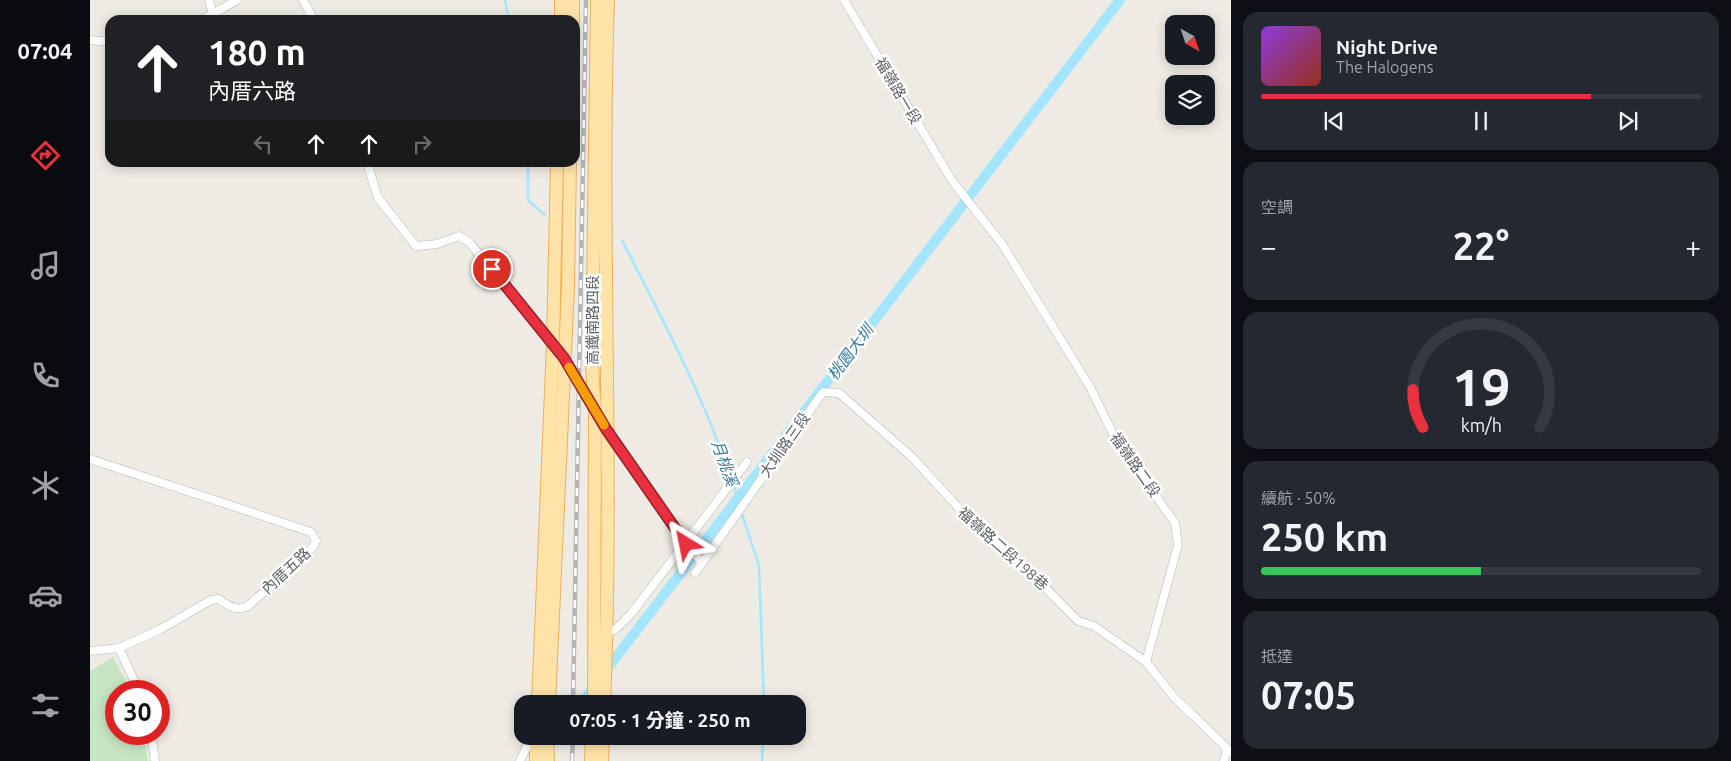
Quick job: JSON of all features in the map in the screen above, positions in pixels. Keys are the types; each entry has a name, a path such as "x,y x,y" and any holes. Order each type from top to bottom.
{"main road":[{"path":"561,0 561,15"},
{"path":"573,15 574,0"},
{"name":"高鐵南路四段","path":"594,695 595,410 592,366 593,175 597,0"},
{"name":"高鐵南路四段","path":"605,695 606,429 604,220 608,0"},
{"path":"538,695 547,440 553,343 558,167"},
{"name":"高鐵南路四段","path":"548,695 559,493 570,167"},
{"path":"593,175 604,220"},
{"path":"547,440 559,493"},
{"path":"595,520 606,479"},
{"path":"536,745 536,761"},
{"path":"547,745 548,761"},
{"path":"590,761 591,745"},
{"path":"602,761 603,745"}],"street":[{"path":"209,0 213,14 236,0"},
{"path":"303,0 311,15"},
{"name":"福嶺路一段","path":"844,0 954,184"},
{"path":"90,40 105,42"},
{"path":"369,167 378,198 416,246 437,244 459,236 470,242 564,358 606,429 687,545 701,562"},
{"name":"福嶺路二段","path":"954,184 1002,244 1090,387 1117,442 1175,523 1178,545 1146,662"},
{"name":"福嶺路二段198巷","path":"823,392 839,393 912,457 976,527 1019,561 1078,621 1094,626 1146,662"},
{"name":"大圳路三段","path":"695,573 823,392"},
{"name":"內厝五路","path":"90,458 311,532 316,541 313,547 248,606 241,610 233,609 219,599 211,600 159,630 119,648"},
{"name":"大圳路三段","path":"606,634 617,628 631,614 687,545 747,462"},
{"path":"90,651 119,648 134,680"},
{"path":"1146,662 1173,696 1229,750 1224,761"},
{"path":"153,745 155,761"},
{"path":"520,761 528,745"}],"green space":[{"path":"113,657 125,680 105,680 105,745 145,745 148,761 90,761 90,671"}],"waterway":[{"name":"月桃溪","path":"505,0 508,15"},
{"name":"桃園大圳","path":"604,673 1120,0"},
{"name":"月桃溪","path":"528,167 528,200 545,215"},
{"name":"月桃溪","path":"622,240 695,387 731,479"},
{"name":"月桃溪","path":"733,484 740,505"},
{"name":"月桃溪","path":"741,511 759,566 764,695"},
{"name":"桃園大圳","path":"588,695 595,685"},
{"name":"桃園大圳","path":"545,750 549,745"},
{"name":"月桃溪","path":"762,761 763,745"}],"railway":[{"path":"573,695 586,0"},
{"path":"572,761 573,745"}],"slow traffic":[{"path":"569,367 604,425"}],"route":[{"path":"492,269 564,358 606,429 686,544"}]}
